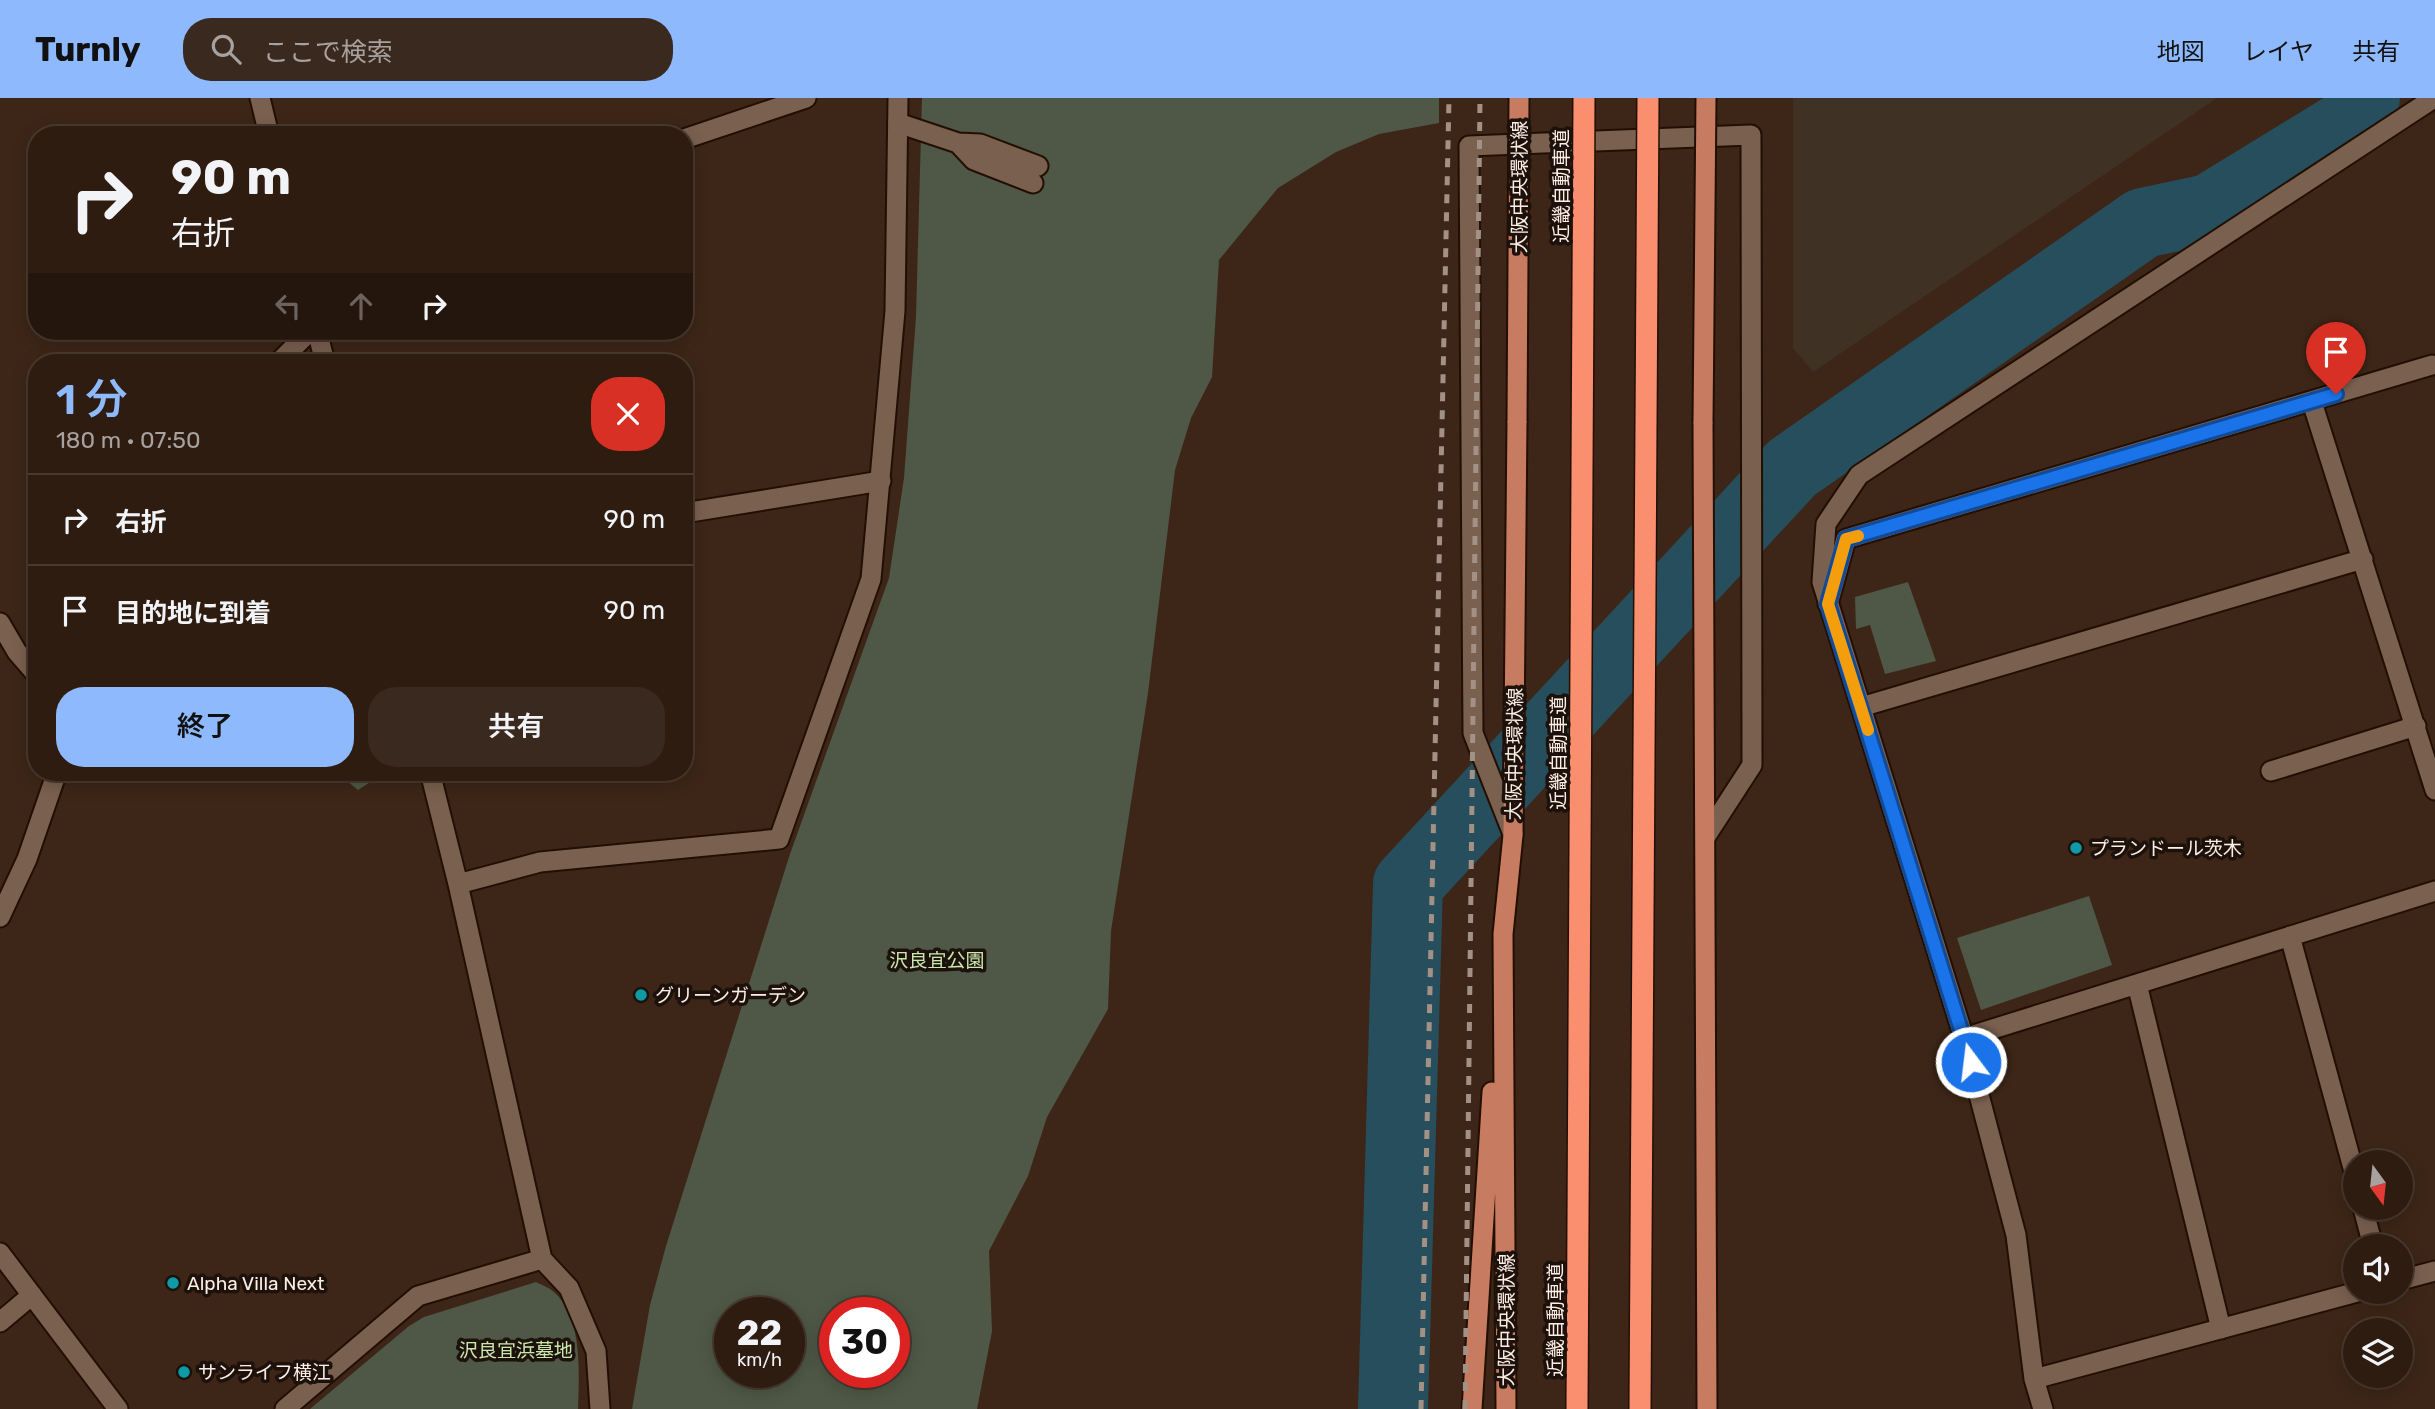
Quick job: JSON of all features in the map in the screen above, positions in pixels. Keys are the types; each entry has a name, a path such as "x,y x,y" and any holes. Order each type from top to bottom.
{"highway":[{"name":"近畿自動車道","path":"1577,1409 1584,98"},
{"path":"1640,1409 1647,98"}],"main road":[{"name":"大阪中央環状線","path":"1506,1409 1503,934 1513,835 1519,98"},
{"path":"1706,98 1703,422 1707,1409"},
{"path":"1472,1409 1503,934"}],"street":[{"path":"260,98 267,126"},
{"path":"693,136 806,98"},
{"path":"458,884 540,862 779,839 871,579 895,311 898,98"},
{"path":"2043,1409 2034,1379 2016,1235 1964,1038 1822,582 1826,524 1859,475 2434,98"},
{"path":"898,122 958,143 974,160 1035,174"},
{"path":"1513,835 1473,733 1469,146 1751,135 1752,765 1706,836"},
{"path":"287,354 301,340"},
{"path":"1828,604 1846,539 2432,365"},
{"path":"2312,402 2424,734 2435,790"},
{"path":"693,512 881,481"},
{"path":"1861,707 2363,559"},
{"path":"0,623 28,665"},
{"path":"2271,771 2424,734"},
{"path":"0,917 27,859 54,781"},
{"path":"432,781 542,1259 569,1288 596,1351 600,1409"},
{"path":"1964,1038 2435,891"},
{"path":"2290,936 2348,1150"},
{"path":"2137,984 2221,1329"},
{"path":"0,1253 118,1409"},
{"path":"285,1409 418,1296 542,1259"},
{"path":"2413,1277 2435,1271"},
{"path":"0,1322 32,1295"},
{"path":"2034,1379 2343,1296"}],"shaded area":[{"path":"1793,98 2217,98 1813,372 1793,348"}],"green space":[{"name":"沢良宜公園","path":"922,98 1439,98 1439,123 1379,134 1336,152 1278,188 1219,260 1212,377 1191,418 1175,470 1148,693 1111,931 1108,1009 1047,1117 1028,1176 989,1251 992,1331 977,1409 632,1409 650,1305 666,1246 790,854 889,578 904,478 916,317"},
{"path":"1908,582 1936,661 1885,674 1870,625 1856,629 1855,597"},
{"path":"347,781 372,781 358,790"},
{"path":"2089,896 2112,965 1981,1010 1957,938"},
{"name":"沢良宜浜墓地","path":"536,1282 555,1293 571,1317 577,1347 578,1409 310,1409 409,1326 424,1317"}],"waterway":[{"path":"1393,1409 1408,884 1792,468 2143,223 2209,209 2358,118 2365,98"}],"railway":[{"path":"1421,1409 1449,98"},
{"path":"1465,1409 1480,98"}],"slow traffic":[{"path":"1858,536 1846,539 1828,604 1868,730"}],"place":[{"name":"プランドール茨木","path":"2076,848"},
{"name":"グリーンガーデン","path":"641,995"},
{"name":"Alpha Villa Next","path":"173,1283"},
{"name":"サンライフ横江","path":"184,1372"}],"route":[{"path":"1971,1062 1828,604 1846,539 2336,394"}]}
